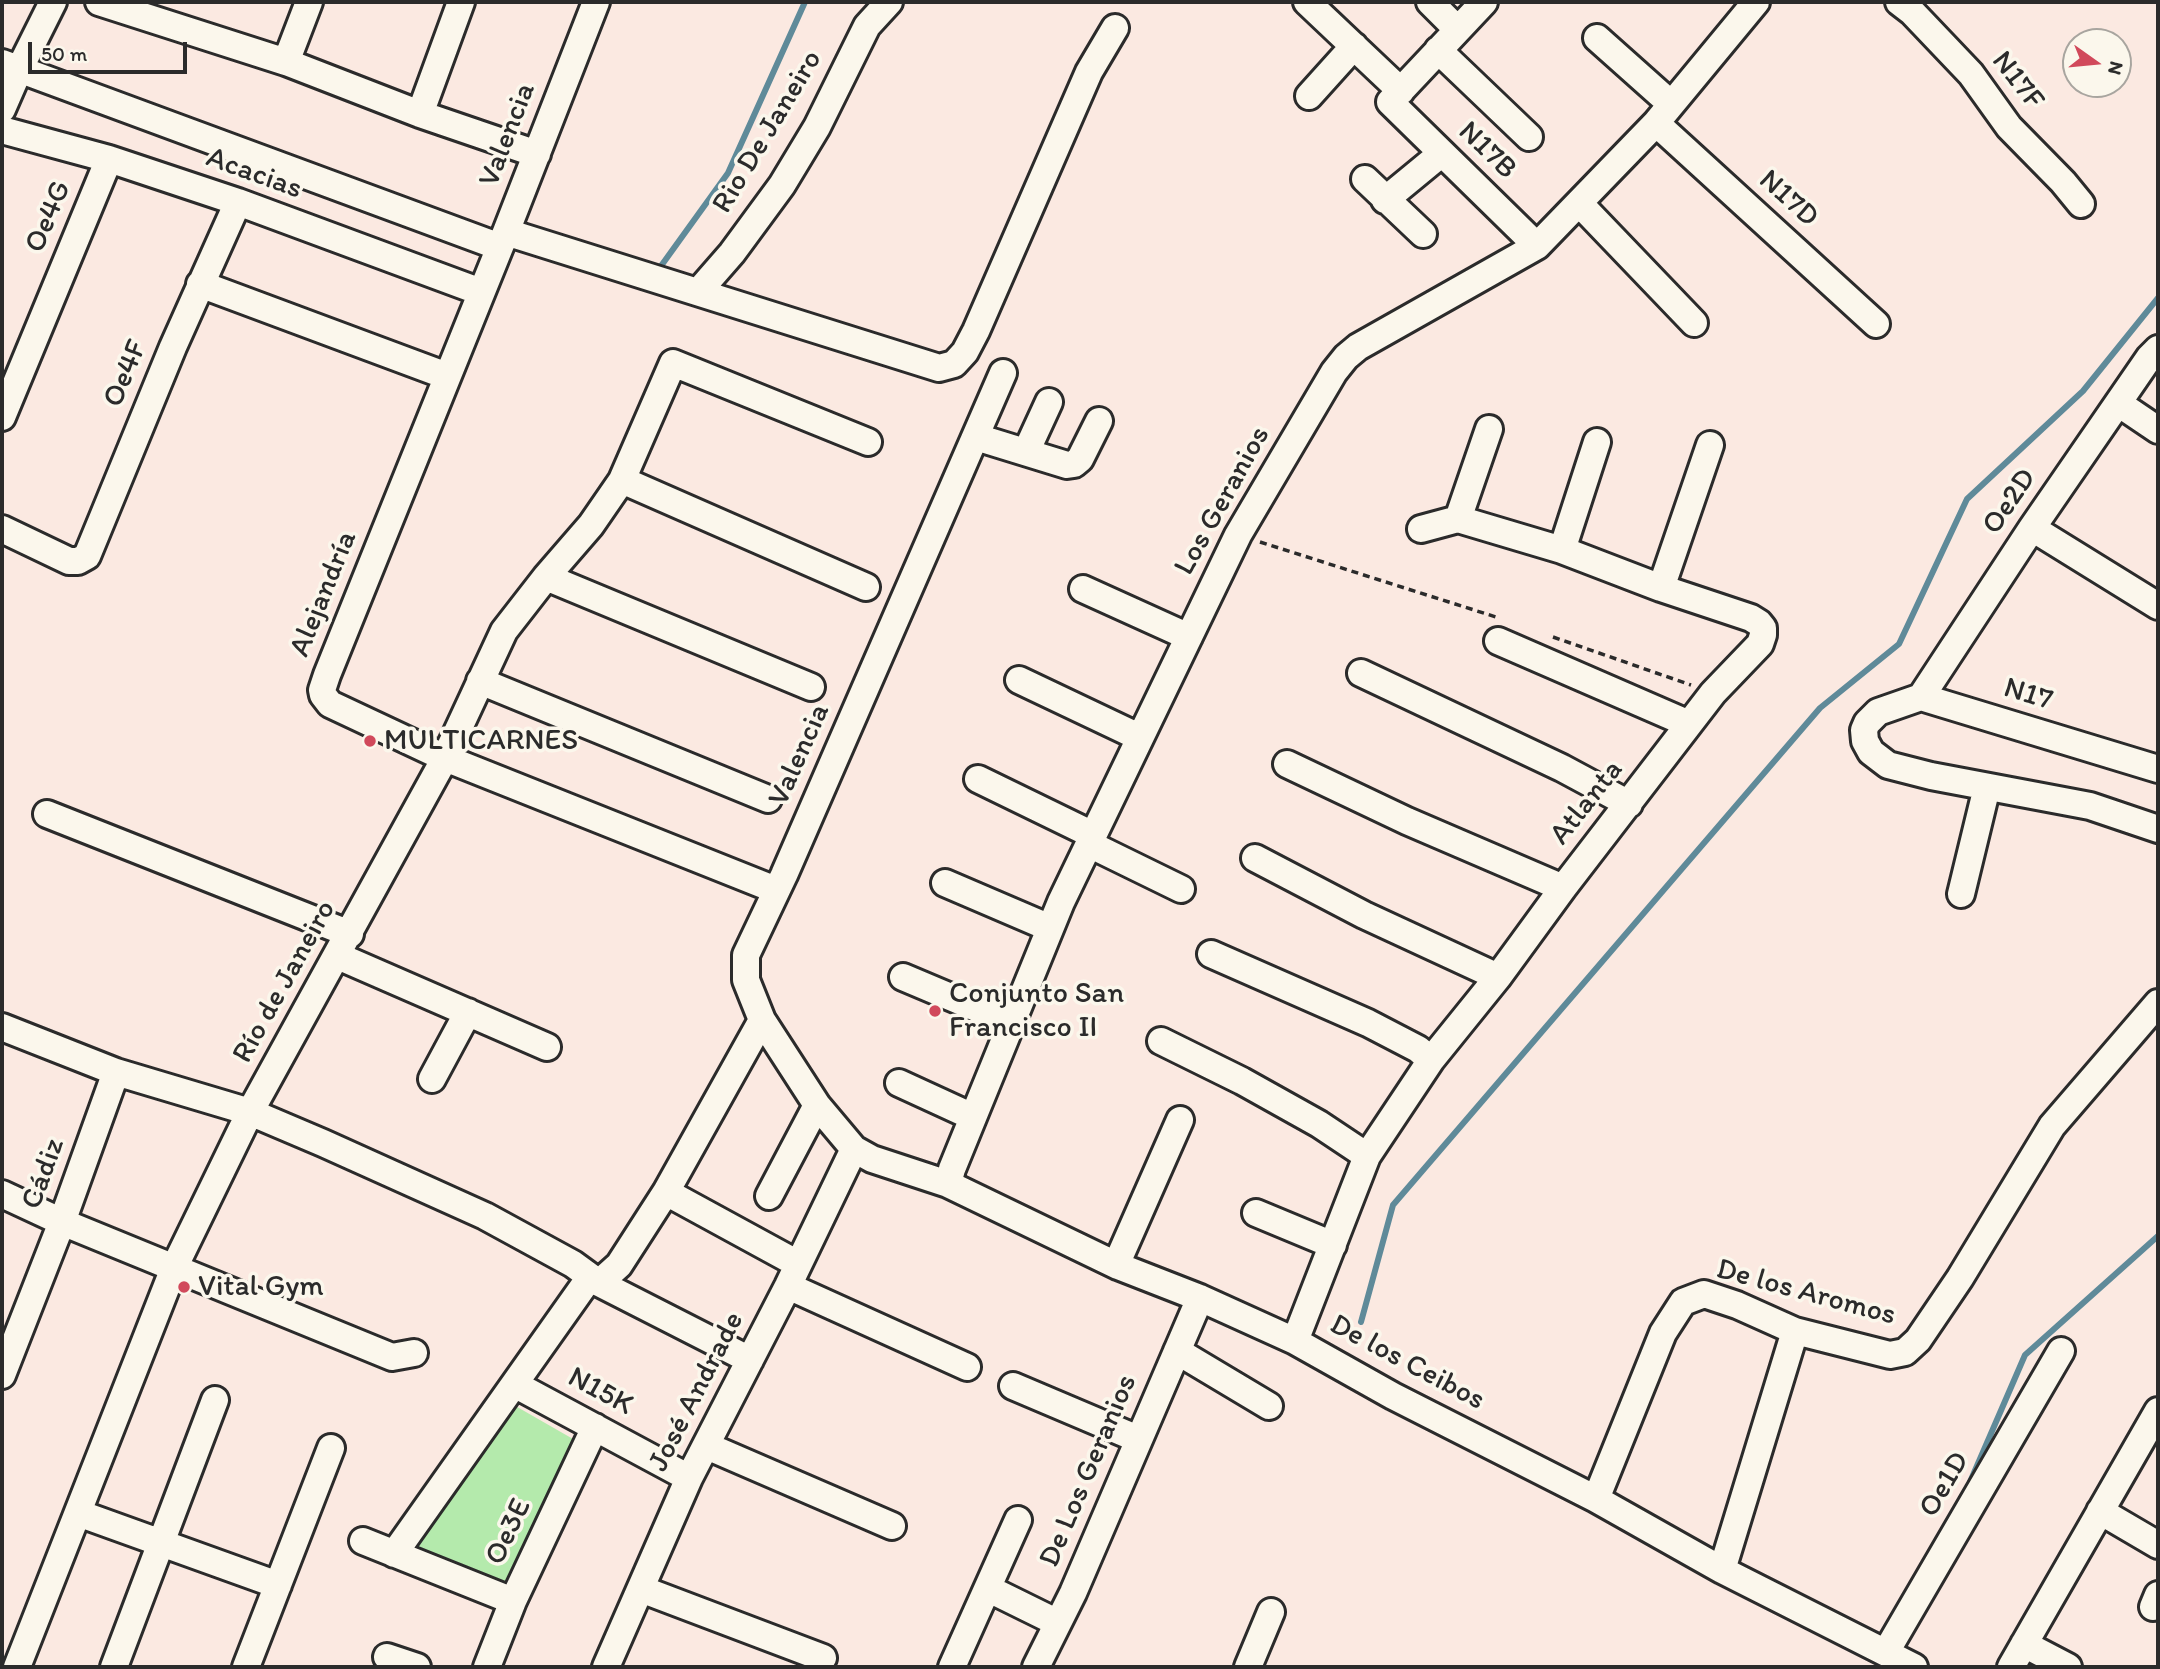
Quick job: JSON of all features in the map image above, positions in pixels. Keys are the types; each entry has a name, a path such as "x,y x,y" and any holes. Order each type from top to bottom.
{"street":[{"path":"2,109 10,66 53,2"},
{"path":"99,2 159,10 420,114 537,155"},
{"path":"286,62 309,2"},
{"path":"420,114 461,2"},
{"name":"Valencia","path":"481,292 596,2"},
{"name":"Rio De Janeiro","path":"698,292 732,253 782,186 817,127 867,26 889,2"},
{"name":"N17B","path":"1307,2 1353,46 1442,153 1537,246"},
{"path":"1430,2 1457,29"},
{"path":"1395,96 1484,2"},
{"name":"N17F","path":"1899,2 1912,12 1971,74 2009,127 2081,204"},
{"name":"Los Geranios","path":"948,1184 1050,928 1139,737 1238,535 1334,372 1358,347 1537,246 1664,114 1742,7"},
{"path":"10,66 503,239 698,292 939,368 954,364 965,352 976,331 1089,72 1115,28"},
{"name":"N17D","path":"1597,38 1664,114 1876,324"},
{"path":"1309,96 1353,46"},
{"path":"1438,50 1529,136"},
{"name":"Acacias","path":"2,130 109,159 237,202 481,292"},
{"path":"1385,200 1442,153"},
{"name":"Oe4G","path":"2,417 109,159"},
{"path":"1365,179 1423,234"},
{"name":"Oe4F","path":"2,529 69,561 78,561 87,556 237,202"},
{"path":"1579,203 1694,323"},
{"path":"200,284 447,376"},
{"name":"Alejandría","path":"481,292 322,690 326,700 445,758 776,890"},
{"name":"Oe2D","path":"1921,697 2032,528 2158,349"},
{"name":"Río de Janeiro","path":"18,1667 174,1268 250,1112 445,758 505,631 546,577 592,525 622,480 673,363 868,442"},
{"name":"Valencia","path":"854,1149 817,1105 762,1020 746,980 746,955 1003,373"},
{"path":"1026,452 1049,402"},
{"path":"2118,403 2158,430"},
{"path":"976,437 1067,465 1080,459 1099,421"},
{"path":"1421,529 1458,519 1489,429"},
{"path":"1562,550 1597,442"},
{"path":"1661,588 1710,445"},
{"path":"622,480 866,587"},
{"name":"Atlanta","path":"1296,1341 1367,1156 1431,1060 1498,977 1713,693 1760,644 1763,635 1763,628 1751,618 1661,588 1562,550 1458,519"},
{"path":"2032,528 2158,606"},
{"path":"546,577 811,687"},
{"path":"1083,589 1189,637"},
{"path":"1501,631 1689,724"},
{"path":"1361,673 1562,768 1629,804"},
{"path":"1019,680 1139,737"},
{"path":"480,681 768,799"},
{"path":"1921,697 1878,712 1867,723 1864,735 1871,752 1882,762 1931,776 2090,806 2158,829"},
{"name":"N17","path":"1921,697 2158,769"},
{"path":"1287,764 1407,821 1563,888"},
{"path":"978,779 1181,889"},
{"path":"1961,894 1987,787"},
{"path":"47,814 344,945 468,1012 547,1046"},
{"path":"1255,858 1364,915 1498,977"},
{"path":"945,883 1050,928"},
{"path":"1211,954 1368,1023 1418,1049 1431,1060"},
{"path":"903,977 1012,1023"},
{"name":"De los Aromos","path":"1597,1499 1663,1333 1684,1302 1704,1294 1737,1305 1795,1331 1890,1355 1905,1352 1918,1340 1960,1278 2052,1126 2158,1003"},
{"path":"432,1079 468,1012"},
{"path":"394,1554 594,1280 619,1265 666,1192 762,1020"},
{"path":"2,1027 116,1072 250,1112 485,1216 573,1264 594,1280 750,1360"},
{"path":"1161,1041 1242,1080 1367,1156"},
{"name":"Cádiz","path":"3,1369 62,1222 116,1072"},
{"path":"899,1083 973,1117"},
{"path":"769,1196 817,1105"},
{"path":"1118,1266 1180,1121"},
{"name":"De los Ceibos","path":"854,1149 872,1159 948,1184 1118,1266 1200,1298 1296,1341 1393,1396 1597,1499 1722,1570 1914,1667"},
{"name":"José Andrade","path":"606,1667 689,1478 854,1149"},
{"path":"666,1192 793,1275 967,1367"},
{"path":"2,1194 62,1222 391,1357 414,1353"},
{"path":"1255,1213 1333,1245"},
{"name":"De Los Geranios","path":"1036,1667 1073,1592 1200,1298"},
{"path":"1722,1570 1795,1331"},
{"path":"1177,1351 1269,1406"},
{"name":"Oe1D","path":"1885,1652 2061,1351"},
{"name":"N15K","path":"516,1385 689,1478"},
{"path":"1013,1386 1138,1439"},
{"path":"114,1667 215,1400"},
{"path":"2011,1667 2158,1411"},
{"name":"Oe3E","path":"487,1667 513,1601 595,1427"},
{"path":"707,1446 892,1526"},
{"path":"246,1667 331,1448"},
{"path":"2101,1511 2158,1545"},
{"path":"78,1513 278,1585"},
{"path":"952,1667 1018,1520"},
{"path":"362,1542 513,1601"},
{"path":"641,1589 823,1658"},
{"path":"989,1589 1058,1623"},
{"path":"1248,1667 1271,1612"},
{"path":"2024,1644 2068,1667"},
{"path":"387,1657 416,1667"}],"path":[{"path":"1238,535 1501,631"},
{"path":"1544,634 1713,693"}],"green space":[{"path":"505,1400 587,1447 513,1601 394,1554"}],"waterway":[{"path":"661,266 728,173 805,2"},
{"path":"1361,1322 1393,1205 1820,708 1899,644 1967,499 2083,391 2158,298"},
{"path":"1970,1482 2025,1355 2158,1236"}],"place":[{"name":"MULTICARNES","path":"370,741"},
{"name":"Conjunto San Francisco II","path":"935,1011"},
{"name":"Vital Gym","path":"184,1287"}]}
